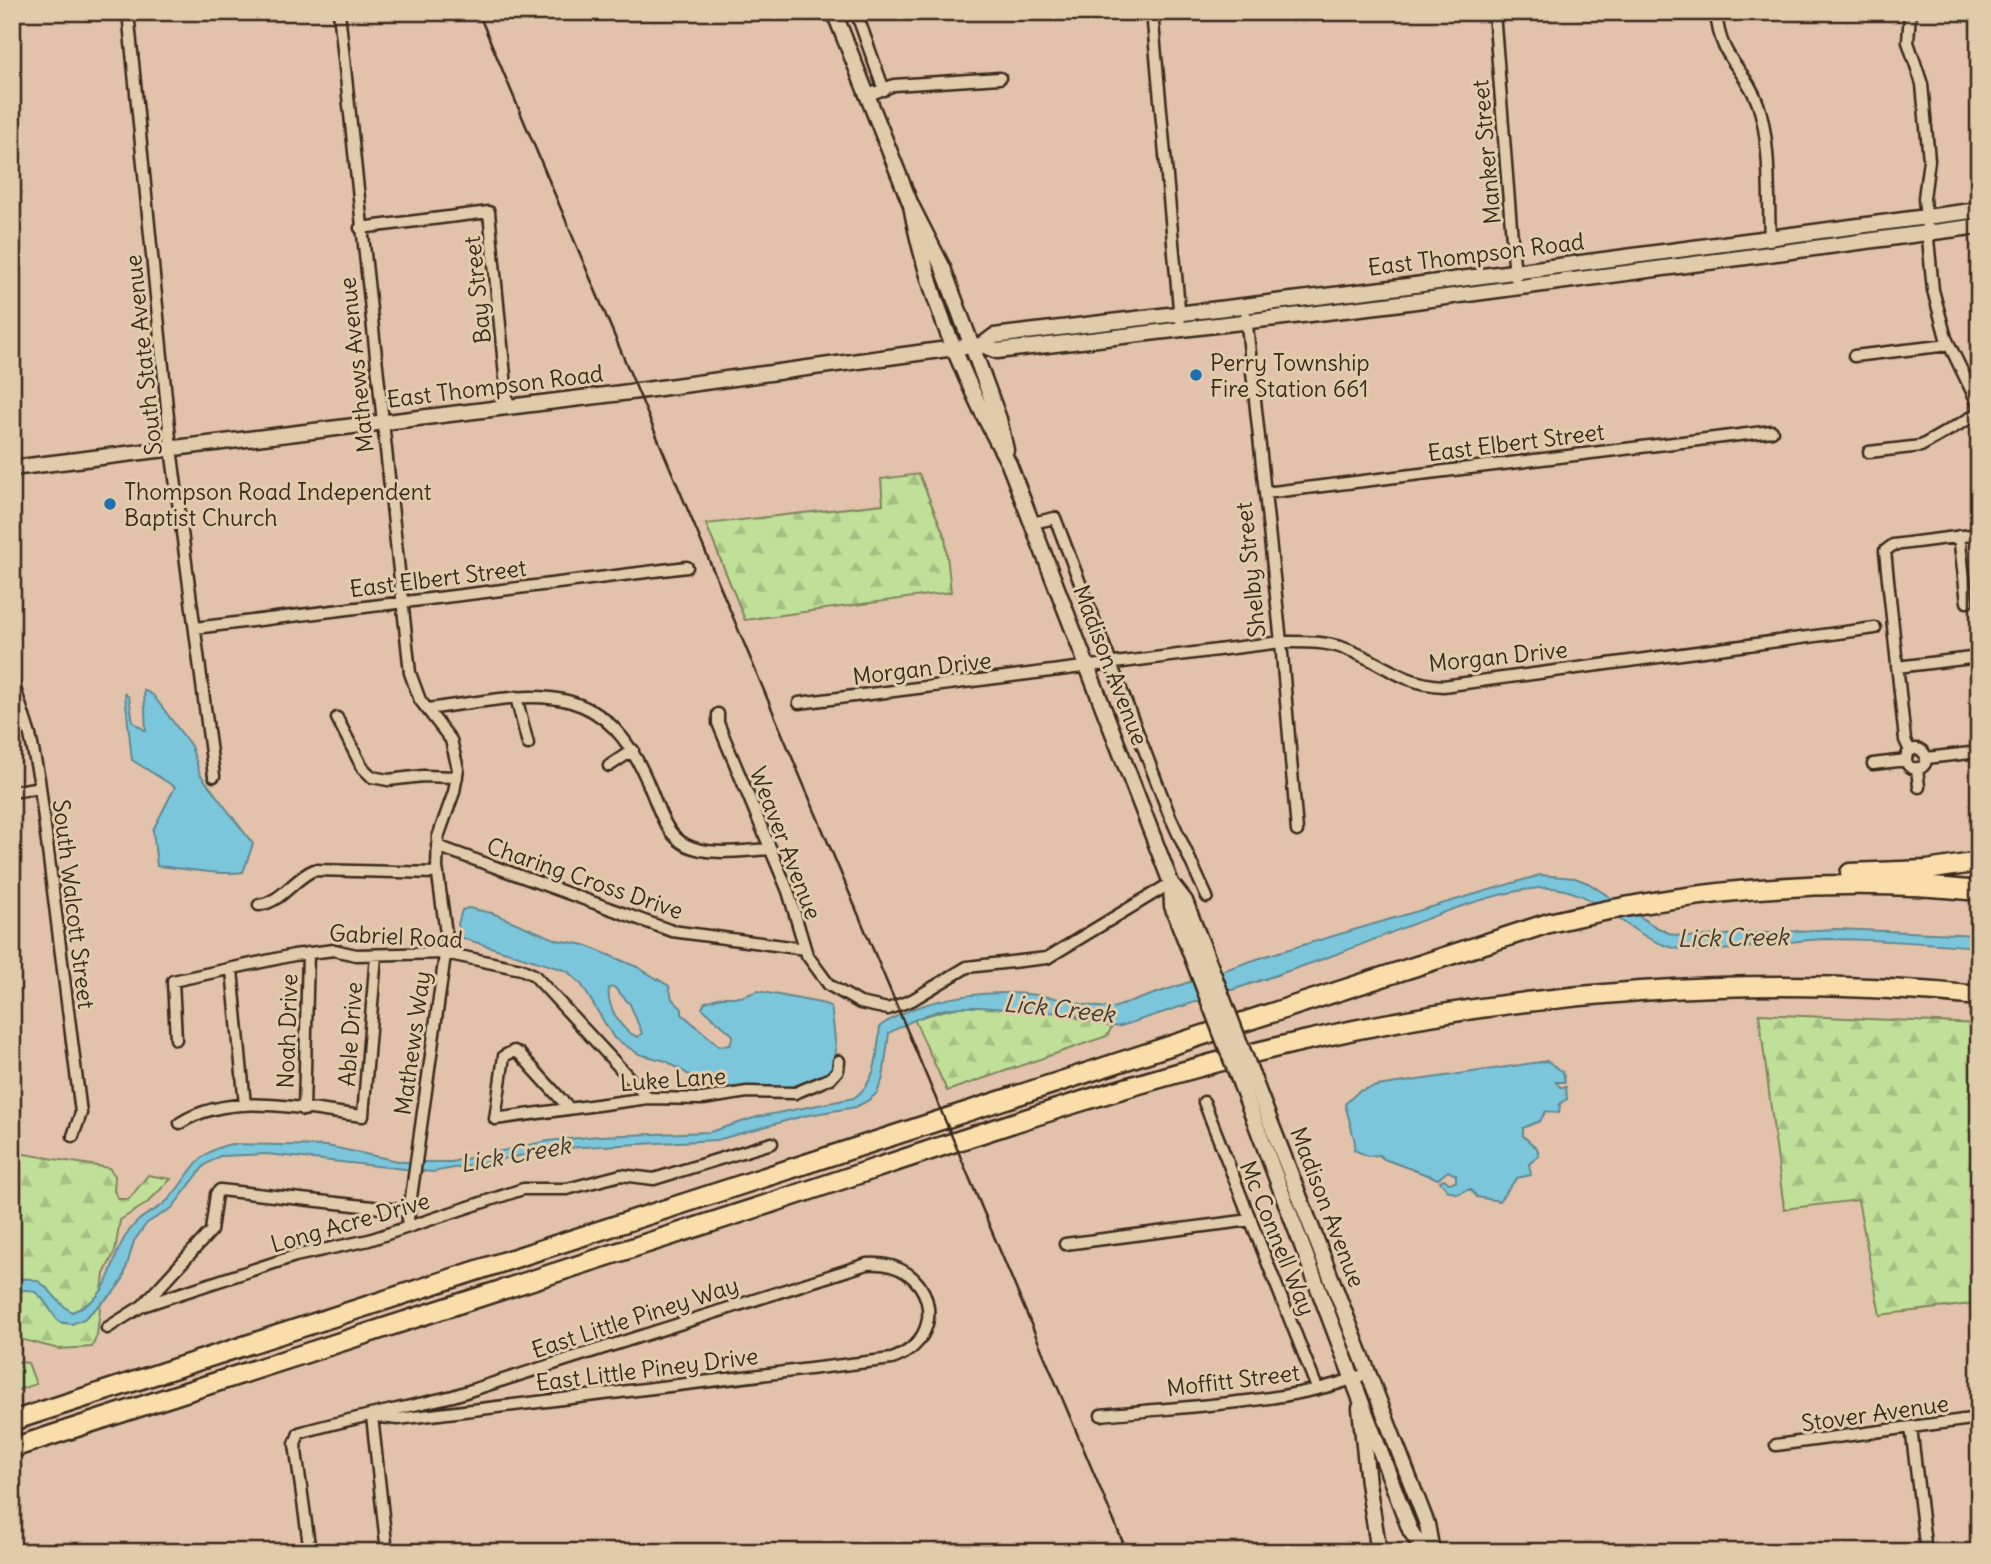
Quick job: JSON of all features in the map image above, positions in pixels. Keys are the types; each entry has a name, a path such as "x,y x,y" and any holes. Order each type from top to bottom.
{"highway":[{"path":"12,1421 1376,977 1573,917 1718,891 1777,877 1927,870 1979,862"},
{"path":"1718,891 1851,884 1979,891"},
{"path":"12,1447 914,1157 1180,1073 1283,1045 1462,1011 1593,995 1759,987 1892,990 1979,996"},
{"path":"1892,990 1930,1000 1979,1007"}],"main road":[{"name":"Madison Avenue","path":"834,12 911,205 943,268 977,346 999,419 1009,464"},
{"name":"Madison Avenue","path":"911,205 928,276 985,421 1009,464 1171,883 1172,906 1196,950 1361,1376 1377,1398 1427,1524 1432,1552"},
{"name":"East Thompson Road","path":"12,468 956,348 977,346 997,351 1516,288 1770,254 1926,226 1979,210"},
{"name":"East Thompson Road","path":"977,346 994,336 1770,238 1926,226 1979,226"},
{"path":"1770,238 1770,254"},
{"name":"Madison Avenue","path":"1361,1376 1360,1397 1410,1530 1423,1552"},
{"path":"1360,1397 1368,1483 1374,1505"},
{"path":"1377,1398 1374,1505 1379,1552"},
{"path":"1374,1505 1384,1492 1396,1491"}],"street":[{"name":"South State Avenue","path":"128,12 171,448 214,776"},
{"name":"Mathews Avenue","path":"339,12 381,423 411,677 416,693 428,709"},
{"path":"856,12 884,90"},
{"path":"1152,12 1181,330"},
{"name":"Manker Street","path":"1494,12 1516,288"},
{"path":"1716,12 1724,50 1749,86 1761,113 1770,238"},
{"path":"1910,12 1908,43 1923,84 1929,160 1924,192 1934,298 1949,345 1979,406"},
{"path":"866,96 894,85 1000,78"},
{"name":"Bay Street","path":"360,228 489,212 508,407"},
{"name":"Shelby Street","path":"1245,306 1281,642 1297,831"},
{"path":"1854,356 1949,345"},
{"path":"1869,453 1921,446 1979,413"},
{"name":"East Elbert Street","path":"1265,493 1772,431"},
{"name":"Madison Avenue","path":"1032,523 1055,518 1169,814 1207,897"},
{"path":"1926,758 1923,765 1917,768 1910,766 1884,557 1886,549 1893,545 1979,534"},
{"path":"1959,536 1967,602"},
{"name":"East Elbert Street","path":"195,628 687,566"},
{"name":"Morgan Drive","path":"799,703 1281,642 1315,641 1340,646 1409,682 1443,686 1875,628"},
{"path":"1897,667 1979,657"},
{"name":"South Walcott Street","path":"12,679 30,735 40,787 81,1113 74,1136"},
{"path":"428,709 516,697 550,696 585,707 612,725 633,750 662,819 680,841 703,850 771,849"},
{"path":"516,697 528,744"},
{"name":"Mathews Way","path":"407,1226 445,954 438,846 441,823 457,777 453,744 428,709"},
{"name":"Weaver Avenue","path":"718,714 718,723 771,849 805,949 825,981 842,995 860,1003 888,1009 900,1006 967,967 1032,962 1055,954 1171,883"},
{"path":"337,718 362,767 372,776 388,780 419,776 457,777"},
{"path":"609,766 633,750"},
{"path":"1873,764 1921,750 1926,758"},
{"path":"1926,758 1979,752"},
{"path":"1917,768 1919,787"},
{"path":"12,792 40,787"},
{"name":"Charing Cross Drive","path":"438,846 672,931 805,949"},
{"path":"259,905 271,904 299,878 314,870 438,873"},
{"name":"Gabriel Road","path":"176,1039 173,981 334,950 376,955 445,954 521,969 534,975 648,1098"},
{"name":"Noah Drive","path":"304,1110 308,953"},
{"name":"Able Drive","path":"304,1110 363,1116 376,955"},
{"path":"232,970 245,1105"},
{"name":"Luke Lane","path":"568,1107 520,1054 510,1052 503,1059 495,1119 648,1098 703,1099 747,1093 795,1093 831,1078 838,1070 838,1061"},
{"name":"Mc Connell Way","path":"1204,1102 1317,1388"},
{"path":"180,1123 207,1111 245,1105 304,1110"},
{"name":"Long Acre Drive","path":"107,1328 142,1306 295,1256 337,1249 528,1188 567,1189 621,1175 654,1179 772,1143"},
{"path":"142,1306 211,1231 216,1194 219,1190 408,1210"},
{"path":"1065,1244 1251,1220"},
{"name":"East Little Piney Way","path":"310,1552 295,1444 299,1433 467,1391 867,1264 897,1265 911,1273 922,1286 928,1315 920,1340"},
{"name":"East Little Piney Drive","path":"372,1416 398,1419 892,1359 907,1353 920,1340"},
{"name":"Moffitt Street","path":"1101,1415 1317,1388 1361,1376"},
{"path":"467,1391 472,1410"},
{"path":"372,1416 387,1552"},
{"name":"Stover Avenue","path":"1776,1445 1979,1418"},
{"path":"1911,1427 1926,1552"}],"green space":[{"path":"919,474 945,537 951,592 745,620 706,524 883,504 881,479"},
{"path":"968,1004 1051,1011 1112,1027 1107,1036 947,1091 914,1019"},
{"path":"1759,1014 1979,1024 1979,1303 1880,1315 1858,1200 1784,1209"},
{"path":"12,1152 109,1168 115,1176 114,1191 119,1199 129,1199 148,1175 171,1179 146,1204 120,1220 115,1251 104,1274 97,1335 92,1347 59,1349 12,1337"},
{"path":"12,1361 28,1363 36,1384 12,1392"}],"water":[{"path":"144,690 153,695 191,746 200,774 253,844 243,872 157,866 153,830 175,787 132,760 125,694 129,697 133,722 146,731"},
{"name":"Lick Creek","path":"1540,875 1575,878 1588,883 1656,927 1686,937 1836,929 1979,935 1979,947 1825,939 1723,950 1683,949 1650,939 1605,909 1574,893 1558,888 1515,892 1465,905 1315,962 1121,1026 1101,1024 1069,1014 973,1007 943,1010 889,1033 883,1078 877,1093 869,1100 856,1107 803,1116 717,1140 563,1148 432,1172 267,1154 220,1156 205,1165 172,1208 147,1223 134,1241 123,1279 113,1293 84,1319 72,1324 59,1322 35,1292 28,1290 12,1295 12,1281 33,1279 72,1312 86,1305 103,1289 119,1248 136,1223 169,1199 201,1158 231,1144 327,1146 403,1162 451,1162 548,1141 599,1136 710,1132 757,1117 854,1098 868,1084 872,1075 880,1026 899,1015 942,1000 1011,993 1113,1008 1269,955"},
{"path":"468,908 492,913 557,940 585,945 637,967 669,986 672,999 682,1009 682,1014 719,1046 730,1045 733,1035 702,1008 705,1002 721,997 741,997 758,991 825,1004 831,1007 832,1013 836,1049 833,1069 815,1081 787,1089 732,1087 696,1079 666,1061 639,1054 614,1038 581,984 567,971 462,938 458,924 462,910","holes":["614,987 630,1004 642,1033 638,1037 626,1030 616,1017 610,1002 609,988"]},
{"path":"1547,1061 1563,1072 1565,1082 1556,1082 1560,1087 1566,1087 1567,1099 1560,1104 1559,1113 1546,1111 1540,1121 1523,1128 1523,1136 1537,1148 1539,1156 1529,1164 1531,1175 1517,1178 1499,1201 1477,1197 1470,1189 1457,1194 1447,1190 1440,1181 1444,1179 1449,1183 1456,1182 1456,1175 1448,1171 1438,1179 1379,1155 1368,1156 1354,1150 1355,1142 1345,1104 1359,1091 1377,1086"}],"railway":[{"path":"478,12 1127,1552"}],"place":[{"name":"Perry Township Fire Station 661","path":"1196,375"},
{"name":"Thompson Road Independent Baptist Church","path":"110,504"}]}
